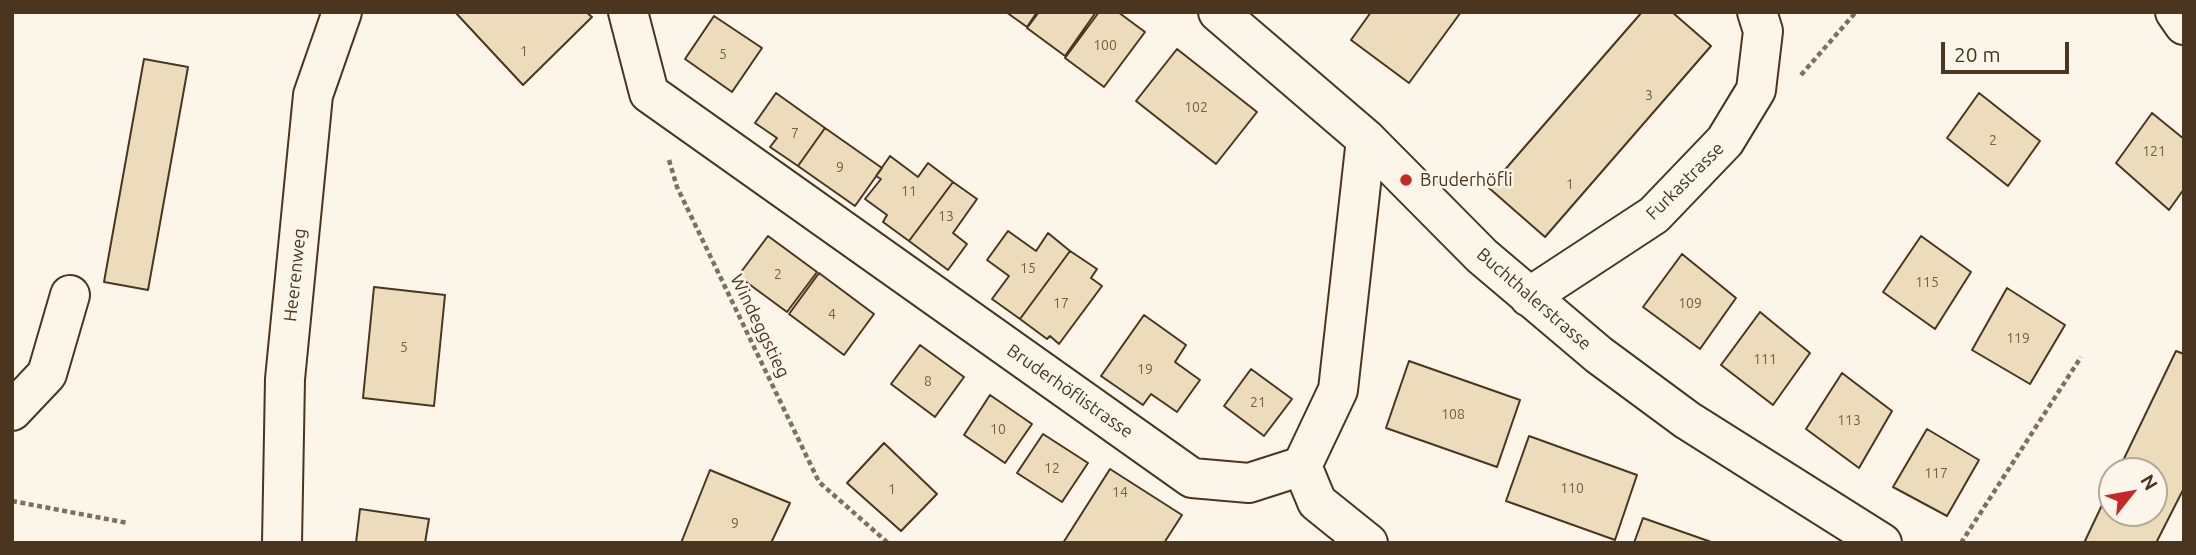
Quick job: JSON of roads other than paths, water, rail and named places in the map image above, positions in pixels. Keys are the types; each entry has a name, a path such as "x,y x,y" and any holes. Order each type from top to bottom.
{"street":[{"name":"Heerenweg","path":"282,543 285,379 313,95 342,12"},
{"name":"Bruderhöflistrasse","path":"628,12 649,93 1192,478 1249,483 1302,466"},
{"name":"Buchthalerstrasse","path":"1218,12 1366,139 1482,256 1529,298 1687,419 1874,541"},
{"name":"Furkastrasse","path":"1529,298 1654,215 1725,141 1756,90 1763,31 1757,12"},
{"path":"2175,12 2184,24"},
{"path":"1366,139 1338,390 1302,466 1317,502 1368,543"},
{"path":"12,411 47,374 70,295"}],"place":[{"name":"Bruderhöfli","path":"1406,180"}]}
